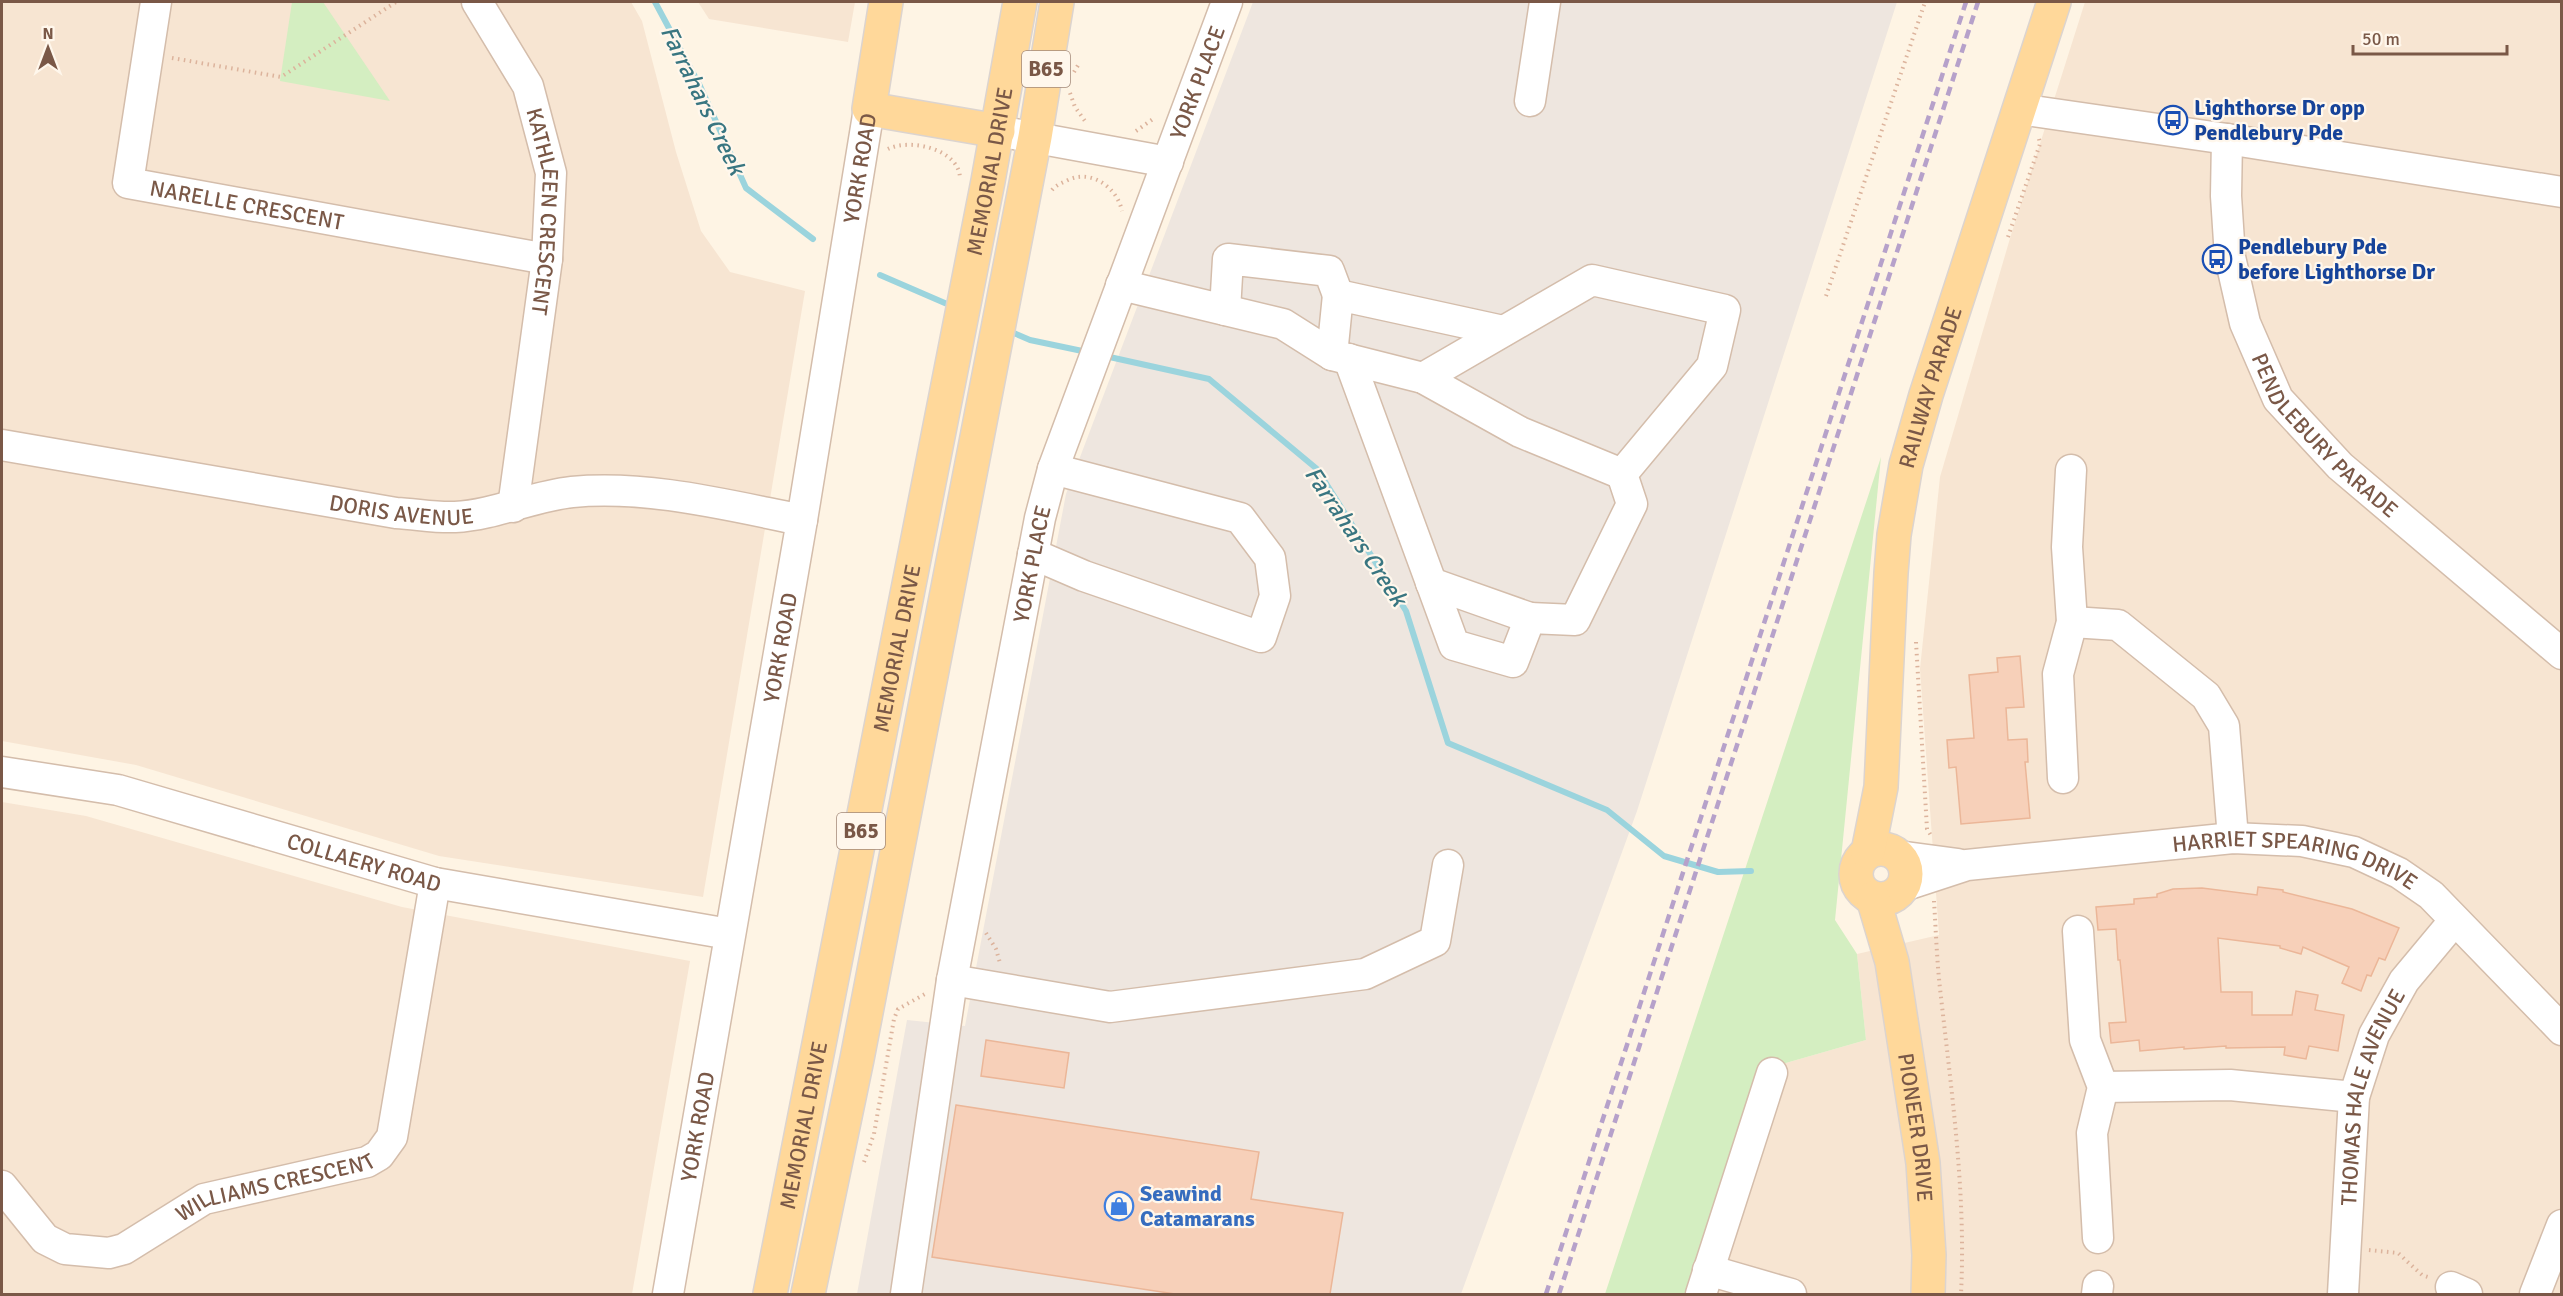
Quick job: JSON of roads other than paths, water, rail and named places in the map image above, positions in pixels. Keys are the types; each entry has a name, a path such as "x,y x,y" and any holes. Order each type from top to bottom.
{"main road":[{"name":"YORK ROAD","path":"869,109 886,2"},
{"name":"MEMORIAL DRIVE","path":"770,1294 998,131 1020,2"},
{"name":"MEMORIAL DRIVE","path":"808,1294 857,1059 1035,137 1057,2"},
{"name":"RAILWAY PARADE","path":"1881,787 1891,573 1895,526 1906,465 1915,427 2054,2"},
{"name":"YORK PLACE","path":"869,109 998,131"},
{"name":"PIONEER DRIVE","path":"1881,787 1899,872 1892,962 1923,1163 1929,1245 1928,1294"}],"street":[{"name":"NARELLE CRESCENT","path":"156,2 128,183 548,259"},
{"name":"KATHLEEN CRESCENT","path":"477,2 528,86 551,173 548,259 513,507"},
{"name":"YORK PLACE","path":"906,1294 952,980 1033,555 1053,469 1227,2"},
{"path":"1530,101 1545,2"},
{"name":"YORK ROAD","path":"668,1294 802,520 869,109"},
{"path":"2019,109 2562,192"},
{"name":"YORK PLACE","path":"998,131 1168,162"},
{"name":"PENDLEBURY PARADE","path":"2227,139 2226,196 2230,257 2245,323 2278,399 2340,466 2562,654"},
{"path":"1225,310 1228,259 1329,271 1338,295 1340,357 1454,645 1513,662 1530,618"},
{"path":"1423,378 1592,280 1725,310 1712,366 1622,474"},
{"path":"1121,285 1283,324 1340,357 1423,378 1520,432 1622,474 1632,504 1575,620 1530,618 1431,583"},
{"path":"1338,295 1503,331"},
{"name":"DORIS AVENUE","path":"2,445 396,513 456,517 513,507 570,493 636,490 802,520"},
{"path":"1033,555 1084,576 1261,637 1275,596 1270,558 1240,518 1053,469"},
{"path":"2063,778 2058,674 2072,622 2067,547 2071,470"},
{"path":"2072,622 2118,625 2206,696 2224,726 2233,838"},
{"name":"COLLAERY ROAD","path":"2,772 118,790 435,883 729,934"},
{"name":"HARRIET SPEARING DRIVE","path":"1899,872 2233,838 2302,841 2354,852 2399,873 2431,895 2562,1030"},
{"path":"952,980 1110,1007 1365,974 1435,941 1448,865"},
{"name":"WILLIAMS CRESCENT","path":"2,1186 45,1239 65,1249 109,1253 124,1249 204,1199 367,1162 380,1155 392,1137 435,883"},
{"name":"THOMAS HALE AVENUE","path":"2343,1294 2354,1097 2374,1035 2404,981 2454,921"},
{"path":"2078,931 2085,1040 2103,1087 2092,1133 2098,1238"},
{"path":"1772,1073 1705,1282 1791,1294"},
{"path":"2103,1087 2230,1085 2354,1097"},
{"path":"2535,1294 2562,1225"}],"waterway":[{"name":"Farrahars Creek","path":"655,2 700,86 746,188 813,239"},
{"name":"Farrahars Creek","path":"880,275 954,307"},
{"name":"Farrahars Creek","path":"1007,330 1030,340 1087,352"},
{"name":"Farrahars Creek","path":"1105,356 1209,379 1317,469 1406,611 1448,743 1607,810 1664,856 1718,872 1751,871"}],"railway":[{"path":"1546,1294 1966,2"},
{"path":"1559,1294 1978,2"}],"place":[{"name":"Lighthorse Dr opp Pendlebury Pde","path":"2173,120"},
{"name":"Pendlebury Pde before Lighthorse Dr","path":"2217,259"},
{"name":"Seawind Catamarans","path":"1119,1206"}]}
